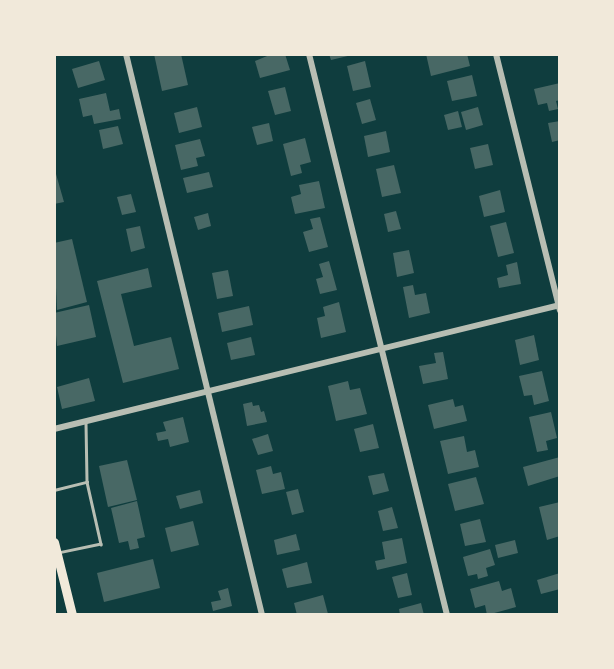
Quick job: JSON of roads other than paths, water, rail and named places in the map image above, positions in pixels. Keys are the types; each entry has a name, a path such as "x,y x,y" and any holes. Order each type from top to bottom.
{"main road":[{"path":"54,542 72,615"}],"street":[{"path":"126,54 262,615"},
{"path":"309,54 447,615"},
{"path":"54,429 559,307 496,54"}],"lane":[{"path":"56,554 101,544 87,482 86,422"},
{"path":"54,489 87,482"}]}
